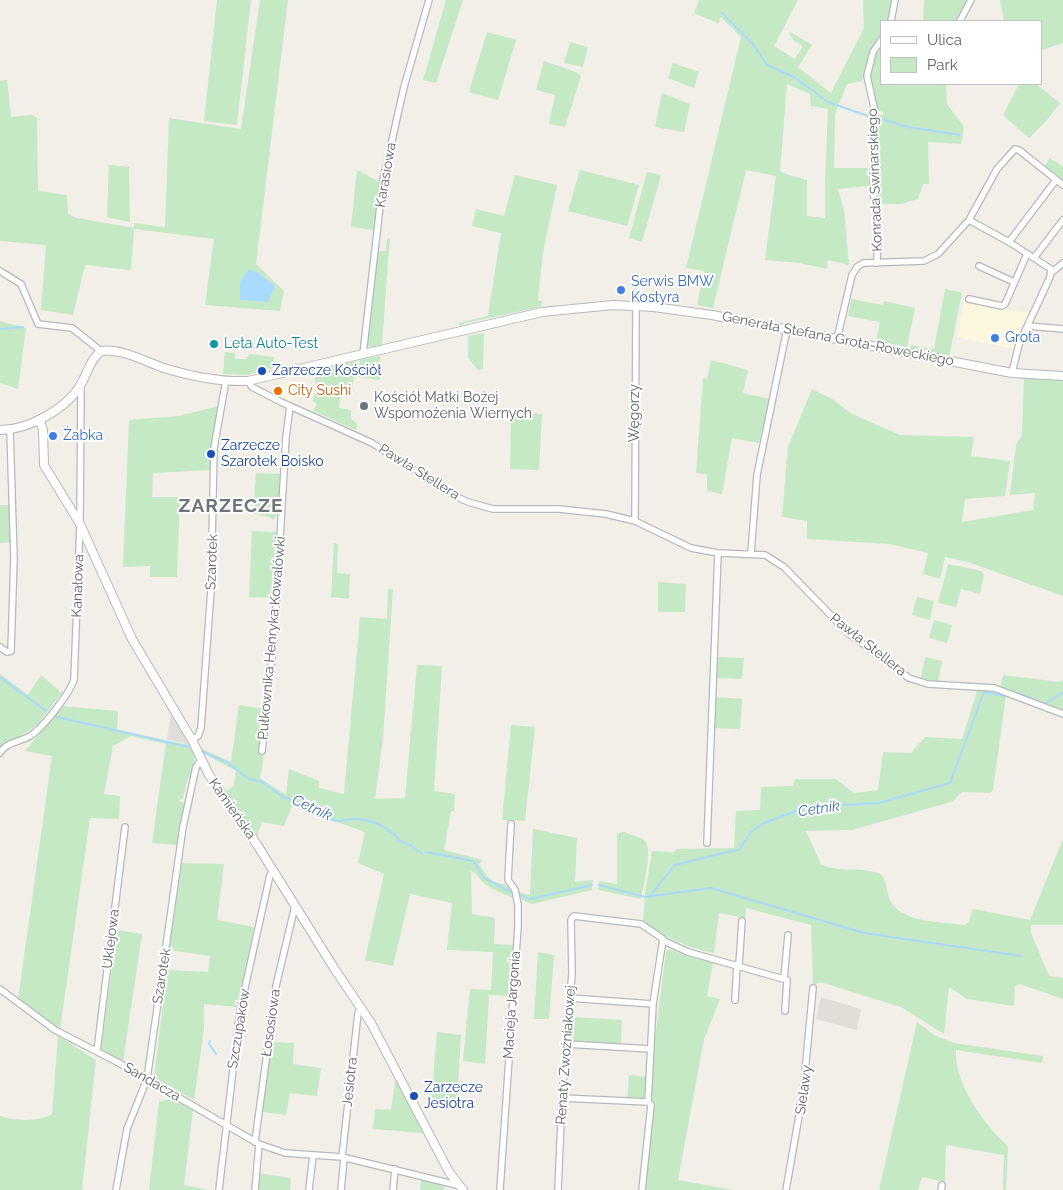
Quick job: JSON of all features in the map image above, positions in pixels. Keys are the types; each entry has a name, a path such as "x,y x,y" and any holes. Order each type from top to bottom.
{"street":[{"name":"Karasiowa","path":"363,354 383,180 404,87 429,0"},
{"path":"891,20 895,0"},
{"path":"961,20 972,0"},
{"name":"Konrada Swinarskiego","path":"877,262 878,216 872,192 875,112 867,76 871,57 880,45"},
{"path":"837,339 853,271 863,263 924,261 933,258 970,220 998,169 1015,150 1019,150 1063,185"},
{"path":"1009,242 1056,180"},
{"path":"970,220 1049,267 1051,273"},
{"path":"1034,258 1063,220"},
{"path":"969,299 1002,306 1027,254"},
{"path":"1012,373 1018,344 1051,273 1063,264"},
{"path":"979,266 1014,282"},
{"path":"0,271 21,284 38,324 72,328 100,351 92,361 80,386 70,397 40,421 25,427 0,430"},
{"name":"Generała Stefana Grota-Roweckiego","path":"100,351 117,351 184,373 226,380 248,380 542,312 588,307 636,305 679,310 787,329 1012,373 1063,376"},
{"name":"Węgorzy","path":"635,521 636,305"},
{"path":"1028,326 1063,329"},
{"path":"751,553 756,475 787,329"},
{"name":"Szarotek","path":"192,740 198,736 201,728 211,590 214,448 226,380"},
{"name":"Pawła Stellera","path":"248,380 252,388 372,443 452,495 475,505 493,509 583,511 635,521 691,548 718,553 764,555 777,561 848,633 909,678 928,684 994,688 1063,714"},
{"name":"Kanałowa","path":"0,753 7,746 30,736 38,729 67,693 74,680 80,524 80,386"},
{"name":"Pułkownika Henryka Kowalówki","path":"262,751 274,640 286,437 290,406"},
{"name":"Kamieńska","path":"40,421 43,430 44,465 80,524 132,639 192,740 201,760 274,870 380,1037 460,1187"},
{"path":"0,647 7,652 11,651 14,558 10,430"},
{"path":"707,843 718,553"},
{"name":"Szarotek","path":"116,1190 126,1129 147,1079 183,827 196,767 201,760"},
{"name":"Macieja Jargonia","path":"500,1190 518,926 515,890 508,880 511,824"},
{"name":"Uklejowa","path":"97,1052 124,827"},
{"name":"Szczupaków","path":"219,1190 228,1125 226,1117 240,1010 270,875 274,870"},
{"name":"Łososiowa","path":"255,1190 257,1143 276,986 296,906"},
{"name":"Renaty Zwoźniakowej","path":"558,1190 562,1098 573,957 571,920 574,916 641,924 660,936 664,941"},
{"path":"735,1000 742,921"},
{"path":"784,979 788,935"},
{"path":"642,1190 651,1105 648,1102 653,1004 664,941 688,952 738,964 787,980 785,1011"},
{"name":"Sielawy","path":"786,1190 804,1093 813,988"},
{"name":"Sandacza","path":"0,989 55,1030 147,1079 257,1143 285,1152 343,1158 395,1169 460,1187"},
{"path":"570,998 653,1004"},
{"name":"Jesiotra","path":"341,1190 358,1013 361,1008"},
{"path":"566,1044 651,1049"},
{"path":"562,1098 648,1102"},
{"path":"309,1190 312,1155"},
{"path":"394,1190 395,1169"}],"shaded area":[{"path":"964,301 1031,314 1015,349 957,337"},
{"path":"292,381 294,394 290,402 278,396 276,388"},
{"path":"171,714 189,745 167,739"},
{"path":"821,997 861,1009 857,1030 816,1019"}],"green space":[{"path":"217,0 251,0 237,125 204,121"},
{"path":"260,0 288,0 256,264 284,291 280,311 205,305 214,239 134,229 131,270 85,265 73,315 41,310 46,245 0,241 0,81 7,80 11,117 32,115 37,118 38,191 67,195 68,214 77,218 134,228 134,223 165,227 169,118 241,129"},
{"path":"446,0 463,0 436,83 423,80"},
{"path":"699,0 798,0 774,46 795,59 803,46 794,41 789,34 790,32 812,45 798,67 831,93 864,28 863,0 893,0 889,20 880,20 880,37 872,47 862,81 847,84 835,114 834,168 868,168 869,186 838,189 844,210 849,265 828,260 827,269 800,263 765,260 776,176 746,170 713,308 697,305 704,271 686,268 741,37 721,17 718,23 694,13","holes":["787,84 810,94 811,106 828,109 825,218 807,216 807,180 780,172"]},
{"path":"924,0 969,0 959,20 923,20"},
{"path":"1000,0 1063,0 1063,43 1043,50 1043,20 1004,20"},
{"path":"487,32 516,40 498,100 469,92"},
{"path":"570,42 588,47 583,67 564,63"},
{"path":"880,50 880,85 946,85 947,104 964,127 961,144 928,142 929,184 923,184 918,199 901,204 882,204 877,198 878,115 883,115 883,112 878,111 870,77 876,53"},
{"path":"544,61 576,72 581,76 565,127 549,124 555,95 536,90"},
{"path":"673,63 699,72 694,88 668,78"},
{"path":"1018,85 1037,85 1060,103 1047,120 1029,138 1003,115"},
{"path":"662,93 690,104 684,132 655,127"},
{"path":"1050,158 1063,167 1063,180 1045,166"},
{"path":"109,165 129,167 130,222 107,217"},
{"path":"357,170 381,183 373,230 351,227"},
{"path":"580,170 639,185 627,226 568,211"},
{"path":"647,172 661,175 642,242 629,238"},
{"path":"515,175 557,185 543,253 538,301 542,301 541,307 465,323 460,326 458,323 488,316 501,233 472,226 476,209 504,216"},
{"path":"387,238 390,238 382,345 371,347 367,345 377,251 386,251"},
{"path":"945,289 962,293 949,357 911,349 911,345 934,349"},
{"path":"851,299 883,305 884,301 915,308 907,347 876,341 880,322 848,316"},
{"path":"0,321 26,328 18,389 0,383"},
{"path":"484,333 483,369 478,370 468,358 468,336"},
{"path":"225,352 235,353 235,359 247,359 249,354 274,357 273,368 246,375 223,374"},
{"path":"380,356 380,380 358,377 360,360"},
{"path":"711,360 748,370 743,393 770,399 759,443 732,438 722,494 707,491 707,474 696,473 703,378 707,379"},
{"path":"356,361 352,391 341,390 339,408 351,410 351,419 357,424 356,430 313,411 317,404 313,401 316,386 313,370"},
{"path":"1024,378 1063,380 1063,596 968,562 945,557 940,579 923,574 928,553 889,544 807,539 807,521 782,517 788,447 812,389 834,400 850,413 900,435 974,437 971,456 1010,461 1005,496 965,499 962,522 1033,510 1035,493 1010,495 1016,445 1022,435"},
{"path":"219,406 210,456 210,470 153,473 152,497 180,497 177,577 150,577 150,566 123,567 129,420 179,416"},
{"path":"511,411 542,414 539,470 510,469"},
{"path":"256,473 281,474 279,513 273,520 270,517 253,514"},
{"path":"0,505 11,505 12,542 0,543"},
{"path":"252,531 277,532 274,598 249,597"},
{"path":"334,543 338,544 337,573 350,574 349,599 331,597"},
{"path":"948,564 981,571 984,574 980,594 961,589 956,607 938,603"},
{"path":"658,582 686,584 685,612 658,612"},
{"path":"388,589 393,589 383,738 375,799 405,798 417,665 442,666 434,791 455,794 454,811 451,811 444,850 483,860 479,864 486,875 493,881 506,885 511,891 512,897 499,892 486,885 471,871 472,914 495,918 494,944 514,945 511,996 489,995 485,1064 463,1061 470,989 491,990 493,952 447,950 452,903 410,894 393,966 365,960 384,874 358,863 365,832 292,806 284,826 262,822 257,837 225,792 234,786 236,771 201,752 202,749 231,762 239,705 265,709 261,755 264,756 260,778 286,795 289,769 319,781 319,788 344,794 360,617 387,619"},
{"path":"917,597 934,601 930,620 912,615"},
{"path":"934,620 952,625 947,643 929,638"},
{"path":"717,657 744,658 742,679 716,678"},
{"path":"925,657 942,661 938,682 921,678"},
{"path":"0,674 28,695 41,675 62,693 37,725 0,749"},
{"path":"1003,675 1060,682 1063,680 1063,712 1000,688"},
{"path":"978,688 1006,695 993,790 990,793 962,792 953,801 852,830 806,831 821,864 835,869 867,870 882,875 891,901 899,911 926,921 965,925 968,923 973,909 1030,920 1063,839 1063,925 1031,925 1031,933 1049,976 1063,978 1063,999 1020,984 1015,986 1014,1006 967,999 949,987 944,1034 901,1007 820,982 813,985 811,925 746,908 745,918 719,913 714,953 677,942 643,921 652,851 674,852 677,849 734,848 736,811 760,810 761,787 793,786 795,779 836,779 854,793 878,790 883,752 911,753 925,737 962,739"},
{"path":"715,697 742,699 740,729 713,728"},
{"path":"62,706 118,711 117,730 189,745 195,757 191,778 188,778 183,798 179,801 187,804 178,845 152,843 166,744 131,736 113,746 104,794 120,796 119,819 90,818 60,1030 18,1000 52,756 25,751"},
{"path":"511,725 535,727 525,821 502,820"},
{"path":"533,829 577,838 575,882 593,880 592,890 532,904 518,898 518,892 530,895"},
{"path":"625,832 644,840 647,844 648,859 641,899 598,890 599,881 617,884 617,833"},
{"path":"182,863 224,864 217,920 254,927 237,1007 204,1004 204,1029 194,1100 154,1078 167,970 208,972 210,956 169,950"},
{"path":"117,930 142,934 123,1062 101,1051"},
{"path":"669,949 686,956 713,963 707,996 720,999 704,1039 678,1180 733,1190 646,1190 655,1039 666,951"},
{"path":"538,952 554,955 549,1019 534,1019"},
{"path":"571,1017 622,1020 621,1045 570,1042"},
{"path":"917,1022 934,1035 954,1043 1043,1056 1042,1063 956,1050 960,1076 972,1102 989,1127 1008,1146 1006,1190 1003,1190 1004,1155 946,1145 945,1182 922,1177 918,1190 879,1190"},
{"path":"437,1032 461,1035 457,1106 431,1102"},
{"path":"58,1036 96,1060 82,1190 0,1190 0,1116 26,1120 47,1117 52,1114"},
{"path":"271,1042 294,1043 293,1064 321,1068 317,1096 290,1093 286,1115 262,1112"},
{"path":"629,1075 647,1077 645,1100 627,1100"},
{"path":"396,1076 423,1133 373,1129 375,1109 391,1110"},
{"path":"171,1099 193,1109 184,1185 209,1190 149,1190 159,1102"},
{"path":"258,1173 291,1178 290,1190 258,1190"},
{"path":"421,1179 445,1185 444,1190 420,1190"}],"water":[{"path":"249,269 258,273 275,286 268,302 240,300 240,282"}],"waterway":[{"path":"722,13 752,43 767,65 794,77 828,102 868,116"},
{"path":"882,119 908,127 960,135"},
{"path":"0,329 23,327"},
{"name":"Cetnik","path":"0,677 46,711"},
{"name":"Cetnik","path":"650,896 675,865 740,849 750,833 762,824 806,807 879,803 950,783 984,692 1004,696"},
{"name":"Cetnik","path":"1020,694 1045,704 1063,692"},
{"name":"Cetnik","path":"53,716 189,747"},
{"name":"Cetnik","path":"204,752 228,763 249,779 262,782 282,796 333,820 366,820 386,828 400,841 410,845 422,854"},
{"name":"Cetnik","path":"426,852 473,861 484,878 511,892"},
{"name":"Cetnik","path":"518,894 530,899 592,885"},
{"path":"599,885 645,897 711,888 864,933 1021,956"},
{"path":"210,1041 209,1044 216,1054"}],"place":[{"name":"Serwis BMW Kostyra","path":"621,290"},
{"name":"Grota","path":"995,338"},
{"name":"Leta Auto-Test","path":"214,344"},
{"name":"Zarzecze Kościół","path":"262,371"},
{"name":"City Sushi","path":"278,391"},
{"name":"Kościół Matki Bożej Wspomożenia Wiernych","path":"364,406"},
{"name":"Żabka","path":"53,436"},
{"name":"Zarzecze Szarotek Boisko","path":"211,454"},
{"name":"Zarzecze Jesiotra","path":"414,1096"}],"district":[{"name":"ZARZECZE","path":"231,506"}]}
